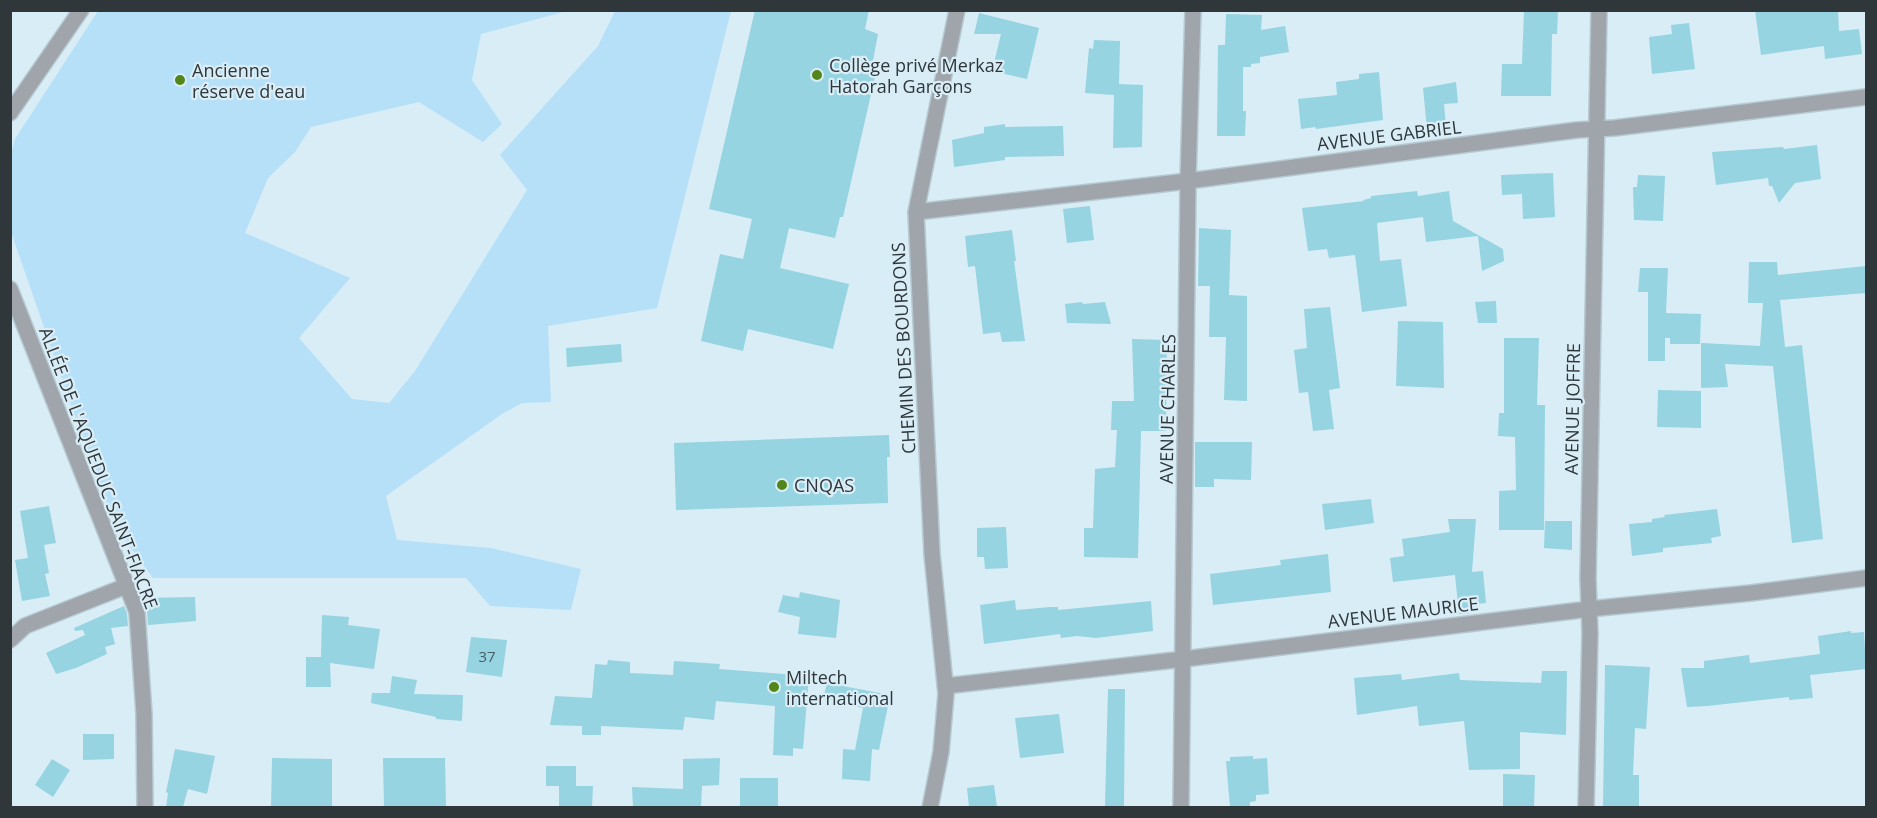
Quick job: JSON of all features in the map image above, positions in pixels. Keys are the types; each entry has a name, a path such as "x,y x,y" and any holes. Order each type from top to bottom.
{"street":[{"path":"10,113 81,10"},
{"name":"CHEMIN DES BOURDONS","path":"930,807 941,752 945,686 932,554 916,212 957,10"},
{"name":"AVENUE CHARLES","path":"1181,807 1188,181 1193,10"},
{"name":"AVENUE JOFFRE","path":"1586,807 1588,567 1599,10"},
{"name":"AVENUE GABRIEL","path":"916,212 1188,181 1598,128 1614,128 1866,97"},
{"name":"ALLÉE DE L'AQUEDUC SAINT-FIACRE","path":"10,289 136,612 144,714 145,807"},
{"name":"AVENUE MAURICE","path":"945,686 1866,578"},
{"path":"10,640 25,626 126,585"}],"shaded area":[{"path":"98,11 562,11 481,34 472,80 502,124 483,142 419,102 311,127 295,152 268,178 245,233 350,278 299,338 352,399 389,403 415,371 527,190 500,155 598,46 615,11 731,11 657,308 548,326 551,402 522,403 502,414 386,496 397,540 491,548 581,569 571,610 490,606 466,578 153,578 118,531 89,457 11,232 11,155 15,139"}],"building":[{"path":"755,10 869,10 865,29 878,34 872,66 877,68 843,217 840,217 835,238 789,228 780,268 849,284 833,349 748,329 743,351 701,341 720,254 743,259 752,219 709,209"},
{"path":"1524,10 1558,10 1557,34 1552,34 1551,96 1501,96 1502,64 1522,64"},
{"path":"1755,10 1838,10 1839,31 1859,29 1862,54 1825,59 1824,46 1761,55"},
{"path":"979,13 1039,28 1027,79 992,71 1001,34 974,34"},
{"path":"1226,14 1262,15 1261,30 1285,26 1289,52 1260,57 1260,63 1251,64 1251,67 1243,67 1245,136 1217,136 1218,45 1225,45"},
{"path":"1689,23 1695,69 1652,74 1649,37 1672,34 1671,25"},
{"path":"1094,40 1120,41 1119,84 1143,85 1142,147 1113,148 1114,95 1085,93 1089,48 1093,49"},
{"path":"1379,72 1383,120 1301,129 1298,99 1337,95 1336,82 1359,79 1359,74"},
{"path":"1456,82 1458,103 1444,104 1446,127 1427,129 1423,88"},
{"path":"1005,124 1005,127 1063,126 1064,156 1005,157 1005,160 954,167 952,140 984,133 984,127"},
{"path":"1817,145 1821,179 1795,183 1779,203 1772,186 1769,186 1768,178 1716,185 1712,152"},
{"path":"1553,173 1555,217 1523,219 1522,194 1502,195 1501,175"},
{"path":"1638,175 1665,176 1663,221 1634,220 1633,187 1637,187"},
{"path":"1417,191 1418,196 1449,191 1453,221 1503,249 1504,261 1482,271 1478,236 1426,242 1423,217 1377,223 1380,261 1401,259 1407,306 1362,312 1355,255 1329,258 1327,249 1308,251 1302,208 1364,201 1371,196"},
{"path":"1090,206 1094,240 1067,243 1063,209"},
{"path":"1199,228 1231,230 1229,295 1247,296 1247,401 1224,400 1226,337 1209,337 1210,286 1198,286"},
{"path":"1012,230 1025,341 1002,342 1000,332 983,334 975,266 968,267 965,236"},
{"path":"1749,262 1777,262 1778,275 1866,266 1866,293 1780,300 1785,347 1802,345 1823,539 1792,543 1773,366 1725,364 1728,387 1701,388 1701,343 1760,346 1763,303 1748,303"},
{"path":"1640,268 1668,268 1666,313 1701,314 1700,344 1670,344 1670,338 1665,338 1665,361 1648,361 1648,292 1638,292"},
{"path":"1496,301 1497,323 1478,323 1475,302"},
{"path":"1082,302 1083,304 1105,302 1111,324 1067,323 1065,304"},
{"path":"1330,307 1340,388 1329,390 1334,429 1313,431 1308,392 1299,393 1294,350 1307,348 1304,309"},
{"path":"1398,321 1443,322 1444,388 1396,386"},
{"path":"1504,338 1539,338 1537,405 1545,405 1544,530 1499,530 1499,491 1516,490 1515,437 1498,436 1499,413 1504,413"},
{"path":"1132,339 1167,340 1166,431 1141,431 1138,558 1084,557 1084,528 1093,528 1095,469 1115,467 1117,430 1111,430 1112,401 1134,401"},
{"path":"621,344 622,362 567,367 566,348"},
{"path":"1658,390 1701,391 1701,428 1657,427"},
{"name":"CNQAS","path":"889,435 888,503 676,510 674,443"},
{"path":"1195,442 1252,442 1251,480 1214,479 1214,487 1195,487"},
{"path":"1371,499 1374,523 1325,530 1322,504"},
{"path":"49,506 56,543 44,545 49,573 45,574 50,596 22,601 15,560 28,558 20,511"},
{"path":"1717,509 1721,536 1711,538 1712,543 1663,548 1663,552 1632,556 1629,524 1652,522 1652,519 1665,517 1664,515"},
{"path":"1448,519 1476,519 1472,572 1483,571 1486,603 1470,605 1469,614 1459,614 1455,575 1393,582 1390,558 1404,556 1402,539 1450,532"},
{"path":"1545,521 1572,521 1572,550 1544,548"},
{"path":"1006,527 1008,568 985,569 984,557 977,557 977,528"},
{"path":"1328,554 1331,592 1213,605 1210,574 1281,565 1280,560"},
{"path":"800,592 840,600 836,638 798,634 800,617 778,612 783,595 799,598"},
{"path":"195,597 196,621 148,625 147,611 142,598"},
{"path":"1015,600 1016,610 1058,607 1058,610 1151,601 1153,631 1096,638 1077,636 1061,638 1060,634 984,644 980,605"},
{"path":"124,606 128,626 111,628 115,644 105,647 107,654 56,674 46,653 85,635 83,630 75,631 74,628"},
{"path":"322,615 349,617 348,625 380,629 374,669 330,663 331,687 306,687 306,657 321,657"},
{"path":"1851,631 1851,633 1864,632 1866,669 1810,675 1813,698 1789,700 1789,697 1687,707 1681,668 1704,668 1704,661 1749,655 1750,663 1820,654 1818,636"},
{"path":"471,637 507,640 502,677 466,672"},
{"path":"608,660 630,662 630,673 673,675 674,661 720,664 719,669 809,676 803,749 793,748 793,756 773,755 775,706 716,701 714,720 685,717 683,730 601,726 601,735 582,735 582,726 550,725 555,696 592,698 595,664 607,665"},
{"path":"1605,665 1650,667 1646,729 1635,728 1633,775 1639,775 1639,807 1603,807"},
{"path":"1542,671 1567,671 1566,735 1520,732 1520,769 1469,770 1464,721 1419,726 1417,706 1357,715 1354,678 1401,674 1402,680 1459,673 1460,680 1541,683"},
{"path":"392,676 417,680 414,694 463,695 462,721 436,719 436,717 371,703 372,693 390,693"},
{"path":"827,683 885,694 884,700 889,701 879,750 872,749 870,781 842,779 843,749 855,750 863,708 823,699"},
{"path":"1108,689 1125,689 1124,806 1105,806"},
{"path":"1059,714 1064,753 1020,758 1015,718"},
{"path":"83,734 114,734 114,759 83,760"},
{"path":"175,749 215,756 207,794 188,789 183,807 166,807 168,793 166,792"},
{"path":"1253,756 1253,759 1267,758 1269,794 1256,795 1256,801 1250,802 1250,807 1230,807 1226,761 1230,761 1230,757"},
{"path":"272,758 332,759 332,807 271,807"},
{"path":"383,758 445,758 446,807 384,807"},
{"path":"720,758 719,785 702,786 701,807 633,807 632,787 683,789 683,759"},
{"path":"52,759 70,770 53,797 35,785"},
{"path":"546,766 576,766 576,786 593,786 592,807 559,807 559,786 546,786"},
{"path":"1503,774 1535,775 1534,807 1503,807"},
{"path":"740,778 778,778 778,807 740,807"},
{"path":"994,785 997,807 969,807 967,788"}],"place":[{"name":"Collège privé Merkaz Hatorah Garçons","path":"817,75"},
{"name":"Ancienne réserve d'eau","path":"180,80"},
{"name":"CNQAS","path":"782,485"},
{"name":"Miltech international","path":"774,687"}]}
